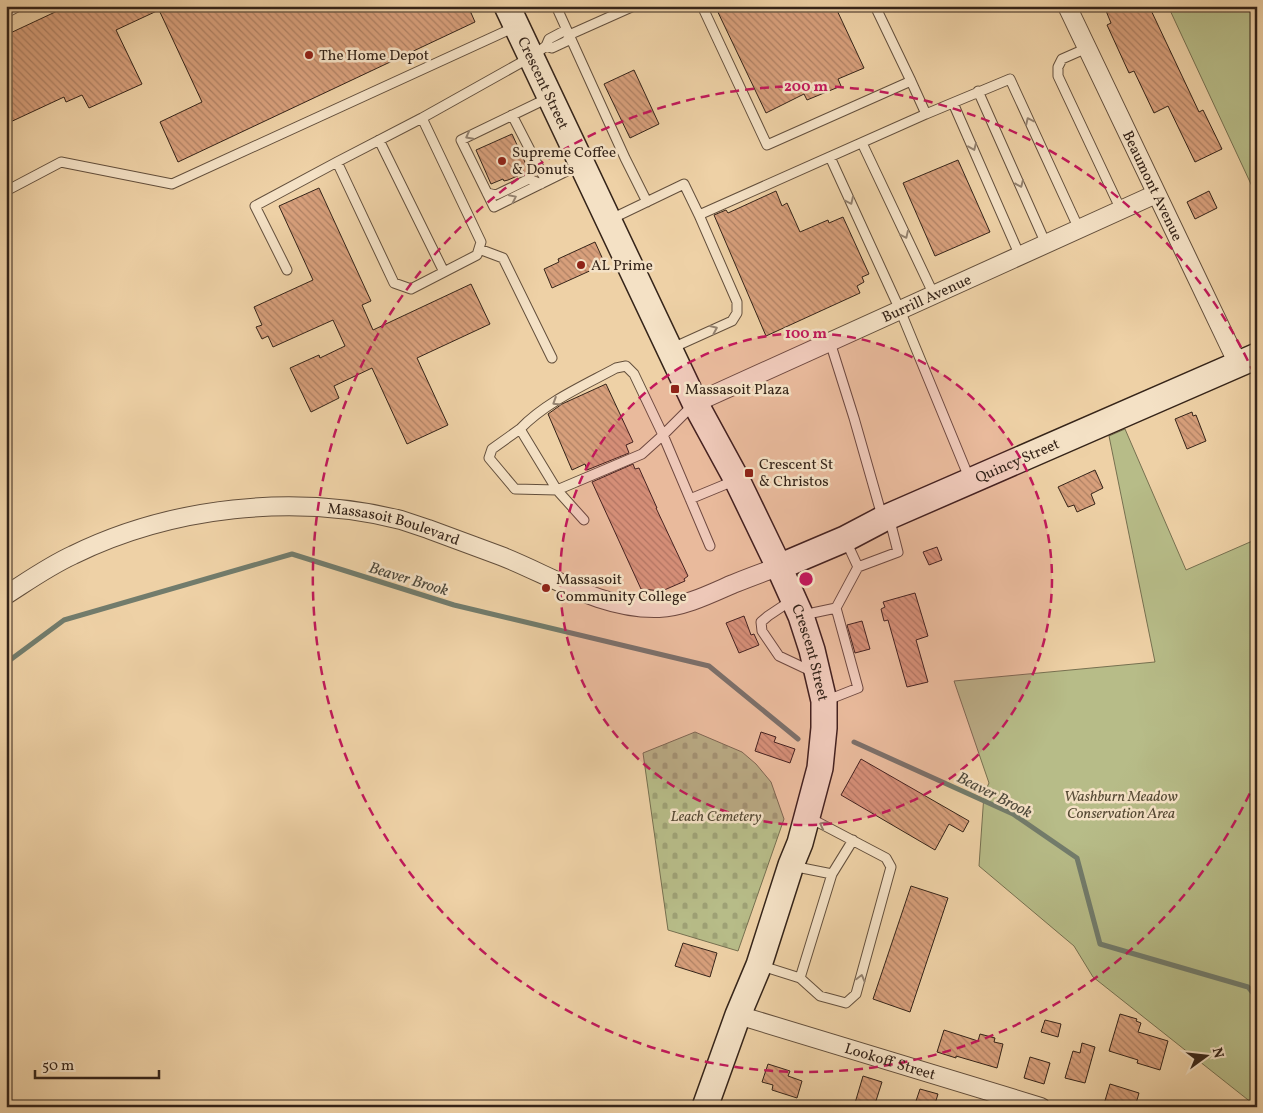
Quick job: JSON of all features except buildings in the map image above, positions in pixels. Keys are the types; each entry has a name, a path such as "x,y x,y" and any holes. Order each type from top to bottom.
{"main road":[{"name":"Crescent Street","path":"512,16 539,52 550,97 695,403 779,567 797,608 812,650 824,701 824,728 820,768 800,843 791,865 759,965 738,1015 705,1107"},
{"name":"Quincy Street","path":"779,567 845,539 886,518 1247,360"}],"street":[{"name":"Beaumont Avenue","path":"1067,6 1156,194 1247,360"},
{"name":"Burrill Avenue","path":"695,403 1156,194"},
{"name":"Massasoit Boulevard","path":"6,595 58,562 127,532 179,518 226,510 273,506 315,507 354,511 401,520 514,562 600,600 636,608 661,608 692,601 751,576 779,567"},
{"name":"Lookoff Street","path":"738,1015 1041,1107"}],"lane":[{"path":"6,13 19,6"},
{"path":"556,6 647,202"},
{"path":"287,270 255,206 422,118 539,52 567,41 569,35 634,6"},
{"path":"702,6 767,145 911,81"},
{"path":"875,6 926,114"},
{"path":"6,191 61,162 172,184 512,16"},
{"path":"1087,48 1062,59 1058,67 1058,76 1121,210"},
{"path":"699,215 978,91 1010,79 1079,229"},
{"path":"978,91 1046,244"},
{"path":"550,97 461,140 494,207 582,164"},
{"path":"953,102 1020,256"},
{"path":"512,115 543,183"},
{"path":"337,162 394,283 411,289 477,256 481,242 422,118"},
{"path":"379,140 444,272"},
{"path":"862,143 934,295"},
{"path":"830,157 900,310 971,481"},
{"path":"608,220 684,184 699,215 737,302 737,313 732,321 670,349"},
{"path":"479,248 503,258 552,358"},
{"path":"824,701 858,688 836,608 858,567 898,552 830,342"},
{"path":"695,403 663,435 642,454 557,490 515,489 489,458 492,449 520,429 531,418 558,400 616,368 626,366 634,374 663,435 710,546"},
{"path":"520,429 557,490 584,520"},
{"path":"690,499 736,480"},
{"path":"845,539 858,567"},
{"path":"818,674 779,656 762,631 762,622 768,616 797,608 836,608"},
{"path":"759,965 800,978 820,996 846,1003 856,994 891,867 886,858 807,817"},
{"path":"800,978 832,874 853,840"},
{"path":"791,865 832,874"}],"green space":[{"path":"1168,6 1257,6 1257,197"},
{"name":"Washburn Meadow Conservation Area","path":"1125,429 1186,570 1257,539 1257,1107 1093,977 1074,946 979,866 984,794 989,783 954,681 1155,662 1109,436"},
{"name":"Leach Cemetery","path":"695,732 742,752 756,764 771,782 784,819 738,951 668,930 643,753"}],"waterway":[{"name":"Beaver Brook","path":"6,663 64,620 292,554 454,605 709,666 798,739"},
{"name":"Beaver Brook","path":"854,742 1013,814 1077,858 1100,944 1248,987 1257,998"}],"place":[{"name":"The Home Depot","path":"309,55"},
{"name":"Supreme Coffee & Donuts","path":"502,161"},
{"name":"AL Prime","path":"581,265"},
{"name":"Massasoit Plaza","path":"675,389"},
{"name":"Crescent St & Christos","path":"749,473"},
{"name":"Massasoit Community College","path":"546,588"}]}
